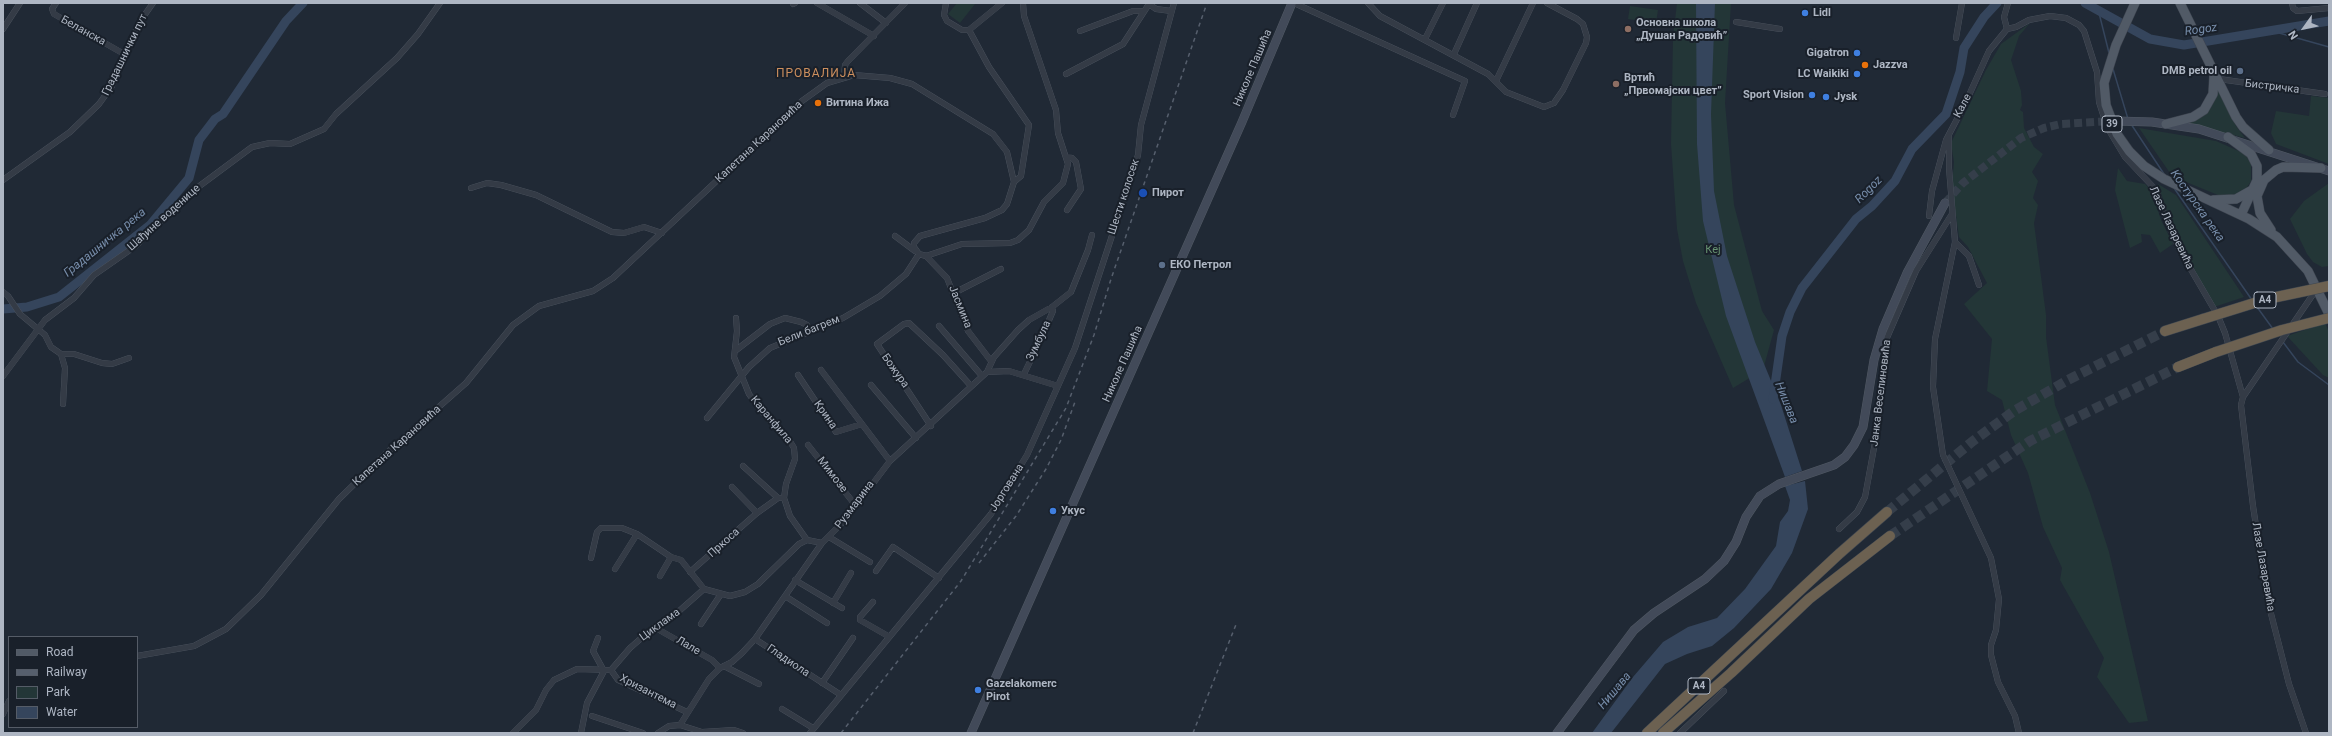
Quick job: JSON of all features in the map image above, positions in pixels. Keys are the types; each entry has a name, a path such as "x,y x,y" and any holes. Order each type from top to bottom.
{"highway":[{"name":"A4","path":"2165,332 2260,301 2329,286"},
{"path":"2178,367 2216,352 2282,330 2329,318"},
{"name":"A4","path":"1647,733 1839,554 1887,512"},
{"name":"A4","path":"1663,733 1809,599 1890,536"}],"main road":[{"name":"Николе Пашића","path":"971,733 1242,122 1293,3"},
{"name":"39","path":"2135,3 2116,45 2106,72 2104,83 2106,105 2117,134 2136,159 2164,179 2245,217 2277,237 2298,258 2329,314"},
{"path":"2180,3 2243,127 2269,150"},
{"path":"2166,124 2193,117 2209,104 2215,87 2212,68"},
{"path":"2118,121 2134,120 2166,124 2228,137 2325,169"},
{"path":"2228,137 2246,149 2255,161 2257,180 2255,193 2260,213 2277,237"},
{"path":"2245,217 2255,193 2264,180 2276,170 2294,166 2325,169"},
{"path":"2206,199 2231,201 2255,193"},
{"path":"1557,733 1634,630 1654,613 1705,579 1724,561 1736,542 1746,517 1755,502 1771,488 1822,470 1845,457 1859,438 1866,412 1874,360 1883,329 1900,286 1929,230 1945,204"}],"street":[{"path":"3,28 20,3"},
{"name":"Беланска","path":"56,3 52,9 54,14 124,54"},
{"name":"Градашнички пут","path":"3,180 83,121 106,96 112,86 124,54 141,20 153,3"},
{"name":"Шађине воденице","path":"3,376 45,320 74,298 94,274 137,245 186,196 252,147 270,143 290,144 324,130 336,114 397,58 418,34 440,3"},
{"path":"818,3 874,36"},
{"path":"860,3 886,23"},
{"path":"844,77 845,65 848,61 905,3"},
{"path":"946,3 944,15 947,21 962,30 969,30 995,5 1002,3"},
{"path":"895,236 917,253 926,256 962,244 1010,243 1018,240 1029,230 1044,202 1063,183 1068,170 1066,157 1058,133 1056,110 1024,16 1023,3"},
{"name":"Шести колосек","path":"1058,386 1075,348 1136,162 1141,125 1174,3"},
{"name":"Николе Пашића","path":"1293,3 1465,81 1453,115"},
{"path":"1368,3 1380,16 1454,54 1496,81 1506,92 1544,107 1554,103 1563,90 1586,43 1587,37 1583,24 1547,3"},
{"path":"1425,39 1443,3"},
{"path":"1454,54 1478,3"},
{"path":"1496,81 1533,3"},
{"path":"1956,38 1962,3"},
{"path":"2007,29 2004,16 2008,3"},
{"path":"2292,3 2293,8 2297,11 2329,8"},
{"path":"1066,74 1123,44 1129,38 1143,11 1149,4 1156,9 1171,11"},
{"path":"1080,31 1133,11 1143,11"},
{"name":"Лазе Лазаревића","path":"2007,29 2016,27 2030,20 2050,16 2066,18 2079,25 2084,31 2097,72 2099,102 2107,127 2125,157 2156,190 2167,222 2179,249 2218,316 2225,333 2242,397 2241,405 2245,448 2267,598 2289,684 2306,733"},
{"path":"1736,22 1780,29"},
{"name":"Кале","path":"1929,216 1932,192 1944,146 1989,51 2007,29"},
{"path":"969,30 988,67 1021,111 1029,125 1020,176 1014,182"},
{"name":"Капетана Карановића","path":"138,656 194,646 226,629 261,595 339,499 382,457 466,383 513,325 539,306 603,286 627,267 802,101 827,83 844,77 868,76 890,78 912,84 982,126 993,134 1002,144 1010,162 1014,182 1007,204 1002,210 985,218 920,236 914,243 917,253"},
{"name":"Бистричка","path":"2218,79 2325,94"},
{"path":"1949,136 1952,214 1955,242 1935,339 1933,386 1943,455 1960,494 1986,543 1992,564 1999,599 1996,630 1991,645 1991,655 1998,682 2015,716 2019,733"},
{"path":"1066,157 1072,158 1076,162 1081,189 1067,210"},
{"path":"471,188 487,183 501,185 536,195 612,232 624,233 644,227 662,233"},
{"name":"Јанка Веселиновића","path":"1839,529 1857,512 1865,497 1876,437 1886,340 1916,271 1952,214"},
{"name":"Рузмарина","path":"870,562 829,537 856,506 890,461 931,426 985,374 991,360 1018,330 1029,320 1052,307 1071,292 1092,235"},
{"path":"1955,242 1969,256 1980,285"},
{"name":"Бели багрем","path":"707,418 742,375 770,348 809,330 843,318 880,296 906,274 917,253"},
{"name":"Јасмина","path":"926,256 945,274 954,293 968,331 991,360"},
{"path":"954,293 1001,269"},
{"path":"2242,397 2278,343 2317,290"},
{"path":"3,292 12,301 20,314 45,335 51,346 61,354 65,368 63,404"},
{"name":"Зумбула","path":"1024,374 1053,311 1052,307"},
{"name":"Каранфила","path":"736,318 737,331 735,351 737,366 754,402 794,448 795,459 781,498"},
{"path":"735,351 770,324 786,318 801,322 809,330"},
{"name":"Божура","path":"931,426 877,344 906,323 910,324 971,386"},
{"path":"939,326 985,374 1004,370 1024,374 1058,386"},
{"path":"61,354 74,354 102,363 112,364 129,358"},
{"path":"821,370 890,461"},
{"name":"Крина","path":"798,375 836,432 862,424"},
{"path":"872,385 916,438"},
{"name":"Јоргована","path":"782,709 812,731 888,636 939,578 1000,500 1027,455 1058,386"},
{"name":"Мимозе","path":"808,445 856,506"},
{"path":"743,466 781,498 790,516 807,540 822,543"},
{"path":"732,487 757,513"},
{"name":"Пркоса","path":"690,572 757,513 781,498"},
{"path":"590,558 597,532 601,528 622,528 637,534 671,558 681,560 704,589 730,596 745,592 758,584 793,549 807,540"},
{"path":"615,569 637,534"},
{"path":"658,733 669,726 680,725 709,678 742,653 755,639 795,580 822,543 829,537"},
{"path":"876,571 893,547 939,578"},
{"path":"660,576 671,558"},
{"path":"833,603 851,572"},
{"path":"795,580 842,608"},
{"name":"Циклама","path":"611,670 630,648 654,627 684,608 704,589"},
{"path":"701,624 721,594"},
{"path":"785,596 828,623"},
{"path":"873,602 860,617 860,620 888,636"},
{"name":"Лале","path":"654,627 722,667"},
{"path":"598,638 593,650 604,671"},
{"name":"Гладиола","path":"822,683 853,638"},
{"name":"Гладиола","path":"755,639 841,695"},
{"path":"722,667 759,684"},
{"path":"513,733 536,710 546,690 554,680 577,669 604,671 611,670"},
{"name":"Хризантема","path":"611,670 618,680 687,712"},
{"path":"581,733 587,703 604,671"},
{"path":"1680,733 1724,691"},
{"path":"3,714 8,703"},
{"path":"592,716 643,733"},
{"name":"Хризантема","path":"680,725 700,732 734,730 743,733"}],"green space":[{"path":"957,3 975,4 960,23 948,14"},
{"name":"Кеј","path":"1677,3 1731,3 1725,103 1734,205 1762,311 1774,330 1763,370 1733,388 1696,303 1683,261 1677,229 1671,144 1673,37"},
{"path":"1630,6 1658,10 1656,23 1628,19"},
{"path":"2030,23 2019,36 2011,60 2021,91 2022,105 2020,110 2023,112 2024,128 2034,147 2043,154 2032,172 2038,181 2033,198 2038,205 2034,223 2046,315 2046,337 2055,405 2090,493 2109,552 2148,721 2129,723 2097,677 2104,658 2060,580 2062,568 2043,527 2028,473 2011,435 2002,400 1987,391 1992,339 1964,304 1987,283 1968,247 1959,237 1952,186 1954,162 1951,143 1986,70 2001,44"},
{"path":"2216,84 2236,126 2245,138 2185,123 2195,119"},
{"path":"2311,96 2329,98 2329,164 2276,144 2271,133 2276,111 2309,116"},
{"path":"2139,128 2216,141 2245,154 2251,164 2251,181 2246,189 2239,194 2218,195 2172,176"},
{"path":"2118,168 2127,181 2145,184 2152,191 2161,220 2173,244 2160,253 2150,235 2141,234 2142,242 2130,248 2115,190"},
{"path":"2329,183 2329,266 2322,267 2313,262 2307,254 2290,219 2304,201"},
{"path":"2158,184 2176,195 2244,297 2214,307 2171,224"},
{"path":"2325,323 2329,332 2329,378 2323,375 2287,336"}],"water":[{"path":"1696,3 1715,3 1711,114 1714,191 1727,256 1755,342 1781,405 1802,471 1785,477 1726,316 1703,221 1697,144"},
{"path":"1805,481 1808,509 1792,553 1771,589 1734,628 1712,646 1687,654 1665,664 1611,733 1592,733 1633,677 1663,642 1688,627 1717,618 1745,589 1776,546 1780,522 1788,511 1790,500 1785,486"}],"waterway":[{"name":"Градашничка река","path":"3,309 27,307 59,297 150,225 189,178 199,140 215,119 223,114 286,21 303,3"},
{"name":"Rogoz","path":"1773,399 1782,336 1790,312 1802,288 1856,219 1872,206 1895,181 1912,149 1946,114 1960,72 1964,48 1984,17 1997,3"},
{"name":"Rogoz","path":"2085,3 2150,39 2184,45 2329,21"},
{"name":"Костурска река","path":"2098,9 2109,53"},
{"path":"2272,31 2329,47"},
{"name":"Костурска река","path":"2113,69 2128,119"},
{"name":"Костурска река","path":"2131,124 2164,174"},
{"name":"Костурска река","path":"2174,188 2252,300"},
{"name":"Костурска река","path":"2257,307 2273,329"},
{"name":"Костурска река","path":"2283,342 2298,362 2329,385"}],"tunnel":[{"path":"1945,203 1963,183 2021,138 2044,128 2061,124 2113,121"},
{"path":"1887,512 1973,441 2014,411 2068,380 2165,331"},
{"path":"1890,536 2030,441 2178,367"}],"railway":[{"path":"841,733 961,581 1066,408 1094,335 1111,279 1207,3"},
{"path":"979,563 1016,516 1046,469 1061,440 1076,399"},
{"path":"1193,733 1237,622"}],"place":[{"name":"Lidl","path":"1805,13"},
{"name":"Основна школа „Душан Радовић”","path":"1628,29"},
{"name":"Gigatron","path":"1857,53"},
{"name":"Jazzva","path":"1865,65"},
{"name":"DMB petrol oil","path":"2240,71"},
{"name":"LC Waikiki","path":"1857,74"},
{"name":"Вртић „Првомајски цвет”","path":"1616,84"},
{"name":"Sport Vision","path":"1812,95"},
{"name":"Jysk","path":"1826,97"},
{"name":"Витина Ижа","path":"818,103"},
{"name":"Пирот","path":"1143,193"},
{"name":"ЕКО Петрол","path":"1162,265"},
{"name":"Укус","path":"1053,511"},
{"name":"Gazelakomerc Pirot","path":"978,690"}],"district":[{"name":"ПРОВАЛИЈА","path":"816,74"}],"water label":[{"name":"Нишава","path":"1786,403"},
{"name":"Нишава","path":"1615,691"}]}
